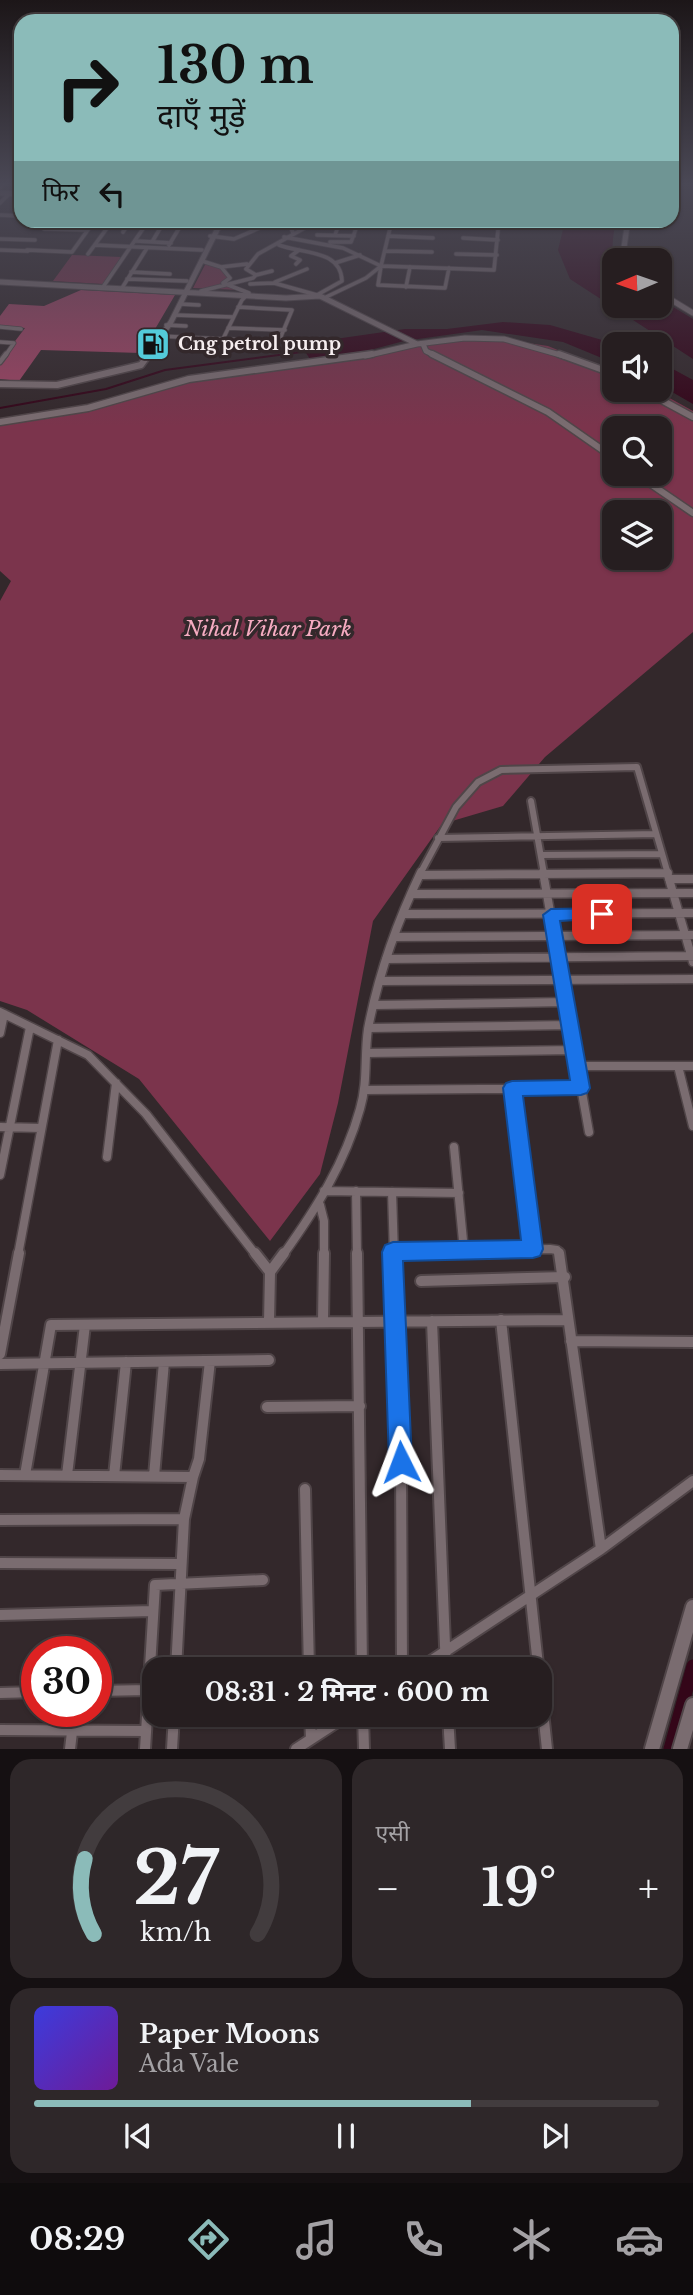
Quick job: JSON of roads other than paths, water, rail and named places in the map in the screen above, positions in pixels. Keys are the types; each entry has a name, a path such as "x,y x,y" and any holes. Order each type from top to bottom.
{"street":[{"path":"103,287 120,264"},
{"path":"122,288 137,264"},
{"path":"0,384 57,385 129,369 144,363 180,304 195,264"},
{"path":"166,325 200,264"},
{"path":"210,264 221,267 247,264 246,269 256,275"},
{"path":"321,297 342,281 343,274 335,264"},
{"path":"376,264 381,266 494,270 495,264"},
{"path":"381,266 379,286 406,287 445,288 449,268"},
{"path":"0,282 321,297 366,278 381,266"},
{"path":"221,267 230,278 222,282 249,293"},
{"path":"406,287 410,267"},
{"path":"274,283 307,268"},
{"path":"201,291 244,282 256,275 272,271"},
{"path":"131,272 169,274 165,281"},
{"path":"127,279 187,281"},
{"path":"244,282 258,287 263,295"},
{"path":"250,284 274,283 321,297 391,329 426,351 548,412 602,450"},
{"path":"223,339 238,307 249,293"},
{"path":"672,300 693,313"},
{"path":"180,304 199,305"},
{"path":"159,335 279,341 292,309 238,307"},
{"path":"174,315 233,317"},
{"path":"166,325 187,326"},
{"path":"0,327 21,329"},
{"path":"228,328 285,330"},
{"path":"0,422 62,414 198,377 346,360 417,344 465,338 503,339 544,348 602,370"},
{"path":"0,342 14,343 0,362"},
{"path":"665,402 693,417"},
{"path":"654,486 693,513"},
{"path":"269,1322 270,1272 320,1205 352,1133 365,1090 369,1028 386,959 438,838 462,796 488,773 556,767 637,767 679,913 689,935 692,958 386,959"},
{"path":"531,801 589,1132"},
{"path":"438,838 656,834"},
{"path":"541,855 662,854"},
{"path":"421,875 544,874 668,876 693,879"},
{"path":"412,894 693,893"},
{"path":"404,914 693,913"},
{"path":"394,937 689,935"},
{"path":"381,981 693,979"},
{"path":"374,1005 566,1002"},
{"path":"0,1032 2,1013 88,1055 146,1114 270,1272"},
{"path":"369,1028 570,1025"},
{"path":"0,1175 30,1027"},
{"path":"0,1354 3,1325 58,1040"},
{"path":"367,1054 574,1050"},
{"path":"577,1066 693,1066"},
{"path":"677,1066 689,1091 693,1126"},
{"path":"107,1157 116,1083"},
{"path":"512,1088 533,1249"},
{"path":"365,1090 581,1088"},
{"path":"0,1127 41,1128"},
{"path":"454,1147 464,1251"},
{"path":"324,1191 459,1193"},
{"path":"356,1191 362,1657"},
{"path":"392,1192 394,1321 401,1462 402,1657"},
{"path":"320,1205 324,1221 323,1322"},
{"path":"393,1252 557,1250 565,1277 568,1320 601,1549"},
{"path":"421,1281 565,1277"},
{"path":"501,1320 547,1749"},
{"path":"24,1475 51,1325 568,1320"},
{"path":"432,1321 445,1657"},
{"path":"67,1475 85,1325"},
{"path":"571,1341 693,1342"},
{"path":"0,1364 269,1360"},
{"path":"177,1657 184,1519 199,1459 210,1361"},
{"path":"114,1476 126,1362"},
{"path":"154,1476 164,1362"},
{"path":"267,1406 360,1406"},
{"path":"0,1475 193,1477"},
{"path":"436,1657 601,1549 693,1481"},
{"path":"305,1489 309,1657"},
{"path":"0,1520 184,1519"},
{"path":"0,1563 181,1564"},
{"path":"150,1657 155,1585 263,1580"},
{"path":"652,1749 693,1607"},
{"path":"0,1615 152,1611"},
{"path":"112,1691 142,1690"},
{"path":"0,1693 21,1692"},
{"path":"685,1748 693,1705"},
{"path":"145,1727 145,1749"},
{"path":"172,1749 173,1727"},
{"path":"310,1727 311,1739"},
{"path":"296,1749 330,1727"},
{"path":"363,1727 363,1749"},
{"path":"449,1727 450,1749"},
{"path":"0,1730 145,1731"},
{"path":"70,1749 72,1732"}],"waterway":[{"path":"0,408 106,389 165,370 309,351"},
{"path":"670,1749 693,1666"}],"place":[{"name":"Cng petrol pump","path":"153,344"}],"park label":[{"name":"Nihal Vihar Park","path":"268,629"}]}
